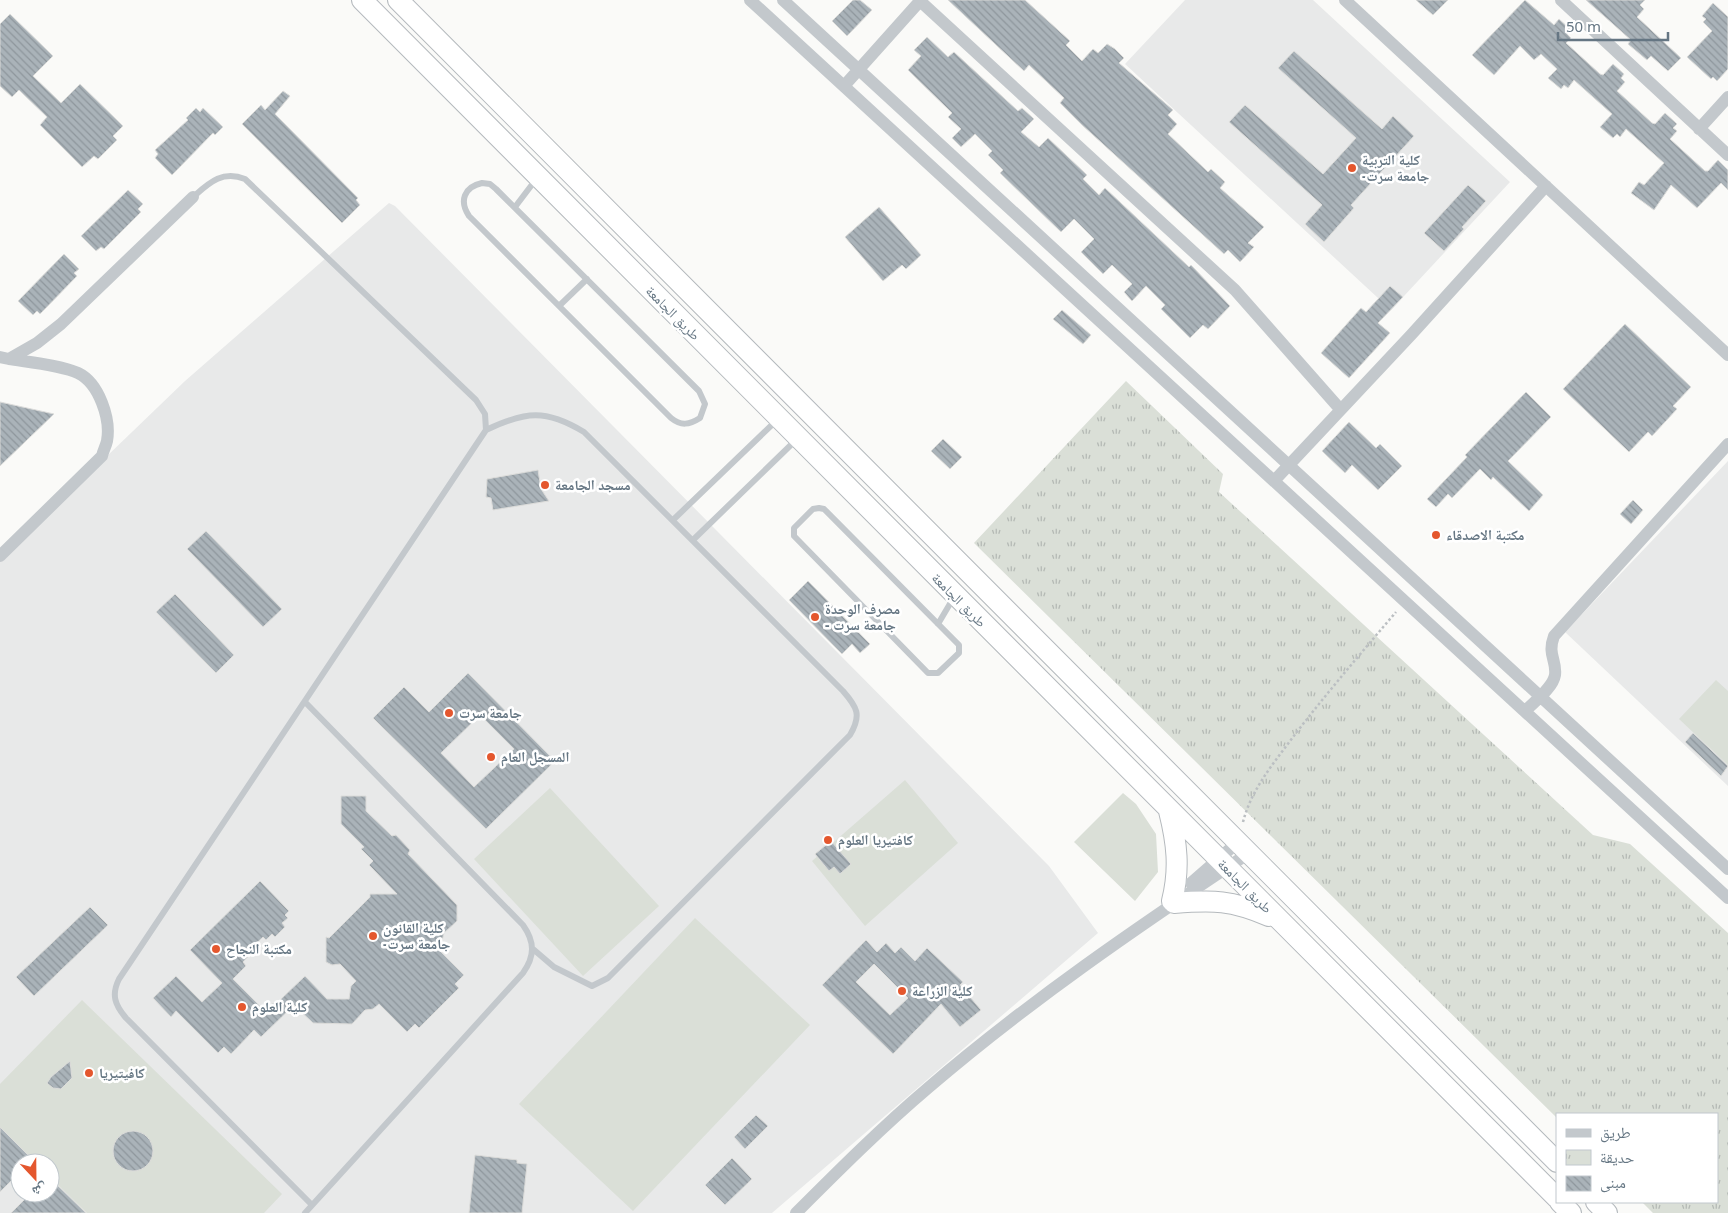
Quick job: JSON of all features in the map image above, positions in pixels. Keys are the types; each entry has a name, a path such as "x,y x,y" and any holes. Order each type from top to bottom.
{"highway":[{"name":"طريق الجامعة","path":"362,0 954,596 1556,1197"},
{"name":"طريق الجامعة","path":"398,0 1556,1161"},
{"path":"1170,811 1177,841 1178,877 1168,906 1211,900 1227,902 1278,919"},
{"path":"1561,1203 1572,1213"},
{"path":"1597,1203 1607,1213"}],"street":[{"path":"750,0 1728,898"},
{"path":"783,0 1728,869"},
{"path":"1345,0 1728,355"},
{"path":"1561,0 1728,155"},
{"path":"844,86 919,1 1235,290 1340,409"},
{"path":"1699,128 1728,97"},
{"path":"1274,481 1411,335 1546,186"},
{"path":"4,358 36,343 61,324 193,197"},
{"path":"0,556 102,456 107,441 108,420 92,386 78,373 4,358"},
{"path":"1525,712 1555,676 1550,654 1554,636 1728,444"},
{"path":"796,1213 928,1088 984,1043 1243,848"}],"lane":[{"path":"193,197 209,183 227,175 245,178 253,184 476,400 485,414 486,430"},
{"path":"514,207 538,177"},
{"path":"482,183 490,184 496,188 514,207 699,391 705,404 700,418 685,424 678,423 671,418 469,216 463,202 469,188 482,183"},
{"path":"558,306 587,279"},
{"path":"312,1205 126,1018 115,1001 114,994 119,979 486,430 510,419 536,415 561,418 584,432 843,691 857,712 856,724 850,735 608,978 592,986 554,967 533,949"},
{"path":"673,520 779,418"},
{"path":"692,540 798,438"},
{"path":"813,509 824,509 938,624 960,645 960,651 938,673 933,674 928,673 794,536 794,528 813,509"},
{"path":"938,624 954,596"},
{"path":"304,702 523,925 531,936 533,949 531,962 523,973 305,1213"}],"path":[{"path":"1243,848 1247,806 1266,772 1311,714 1405,601"}],"shaded area":[{"path":"1185,0 1313,0 1510,182 1391,310 1125,64"},
{"name":"جامعة سرت","path":"389,203 395,206 1049,866 1098,933 772,1213 0,1213 0,559 185,381"},
{"path":"1728,461 1728,786 1565,632"}],"green space":[{"path":"1126,381 1223,474 1219,492 1593,835 1630,844 1728,933 1728,1213 1653,1213 1643,1203 1718,1203 1718,1113 1556,1113 1556,1117 974,543"},
{"path":"1716,680 1728,691 1728,765 1679,719"},
{"path":"905,780 958,843 865,926 812,861"},
{"path":"550,788 659,906 583,976 474,859"},
{"path":"1123,793 1136,804 1156,834 1158,872 1135,901 1074,842"},
{"path":"695,918 810,1025 633,1211 519,1104"},
{"path":"82,1000 282,1194 264,1213 87,1213 60,1187 60,1153 25,1153 0,1129 0,1084"}],"building":[{"path":"853,0 860,0 872,10 847,36 832,21"},
{"path":"948,0 1025,0 1070,41 1066,45 1082,61 1093,49 1098,53 1107,44 1115,49 1124,58 1119,63 1173,110 1168,115 1177,124 1168,134 1208,172 1211,169 1225,182 1220,188 1264,227 1248,243 1254,247 1240,262 1228,250 1224,254 1081,124 1060,103 1064,98 1029,65 1024,71"},
{"path":"1416,0 1448,0 1433,15"},
{"path":"1525,0 1554,25 1559,19 1571,30 1567,34 1571,38 1566,43 1600,74 1603,75 1613,64 1624,74 1621,78 1625,82 1617,91 1652,123 1655,124 1665,113 1677,124 1673,128 1677,131 1670,139 1705,171 1708,171 1718,160 1728,170 1728,190 1721,183 1697,208 1671,185 1654,210 1631,193 1639,182 1644,185 1664,163 1626,129 1620,137 1617,134 1613,138 1600,127 1612,114 1574,80 1568,88 1564,85 1561,89 1548,78 1557,69 1541,54 1534,60 1520,46 1494,75 1472,55"},
{"path":"1586,0 1645,0 1640,5 1644,9 1637,17 1681,58 1668,71 1651,56 1647,60 1628,44 1631,40"},
{"path":"1713,3 1728,17 1728,69 1717,81 1713,77 1711,79 1687,57 1712,31 1703,22 1706,19 1702,16"},
{"path":"10,14 53,56 33,76 61,103 80,84 123,126 113,136 117,140 98,159 94,156 82,167 40,125 47,117 19,90 12,97 0,86 0,24"},
{"path":"927,37 948,57 954,52 1018,111 1022,108 1034,119 1021,132 1039,147 1048,138 1087,175 1083,179 1099,195 1105,188 1189,267 1191,265 1230,306 1208,329 1203,325 1190,338 1161,309 1165,305 1146,286 1132,301 1124,292 1132,284 1112,265 1103,274 1081,252 1094,239 1074,219 1061,232 1000,173 1003,170 988,155 992,151 975,134 961,147 952,138 961,129 948,117 952,113 908,70 921,56 914,50"},
{"path":"1294,51 1382,129 1393,116 1414,136 1351,205 1354,208 1324,242 1305,224 1322,205 1229,122 1245,105 1323,174 1356,138 1278,68"},
{"path":"283,91 290,96 275,114 358,198 356,200 360,205 342,223 242,124 261,105 265,110"},
{"path":"196,108 200,112 203,108 223,127 215,135 213,133 172,175 155,158 158,154 155,150 188,120 186,118"},
{"path":"1468,185 1486,201 1462,227 1464,229 1444,251 1424,233"},
{"path":"128,190 143,204 138,209 141,212 104,249 101,247 96,251 81,236"},
{"path":"879,207 921,255 906,269 902,265 883,281 845,237"},
{"path":"64,254 79,269 74,273 77,276 40,314 37,311 33,315 18,301"},
{"path":"1390,286 1403,297 1378,323 1390,333 1349,378 1321,353 1361,308 1366,312"},
{"path":"1062,310 1091,335 1083,344 1053,319"},
{"path":"1625,324 1691,387 1673,406 1677,409 1652,436 1648,432 1629,452 1563,389"},
{"path":"1526,392 1551,417 1508,461 1543,495 1529,511 1493,477 1491,480 1480,469 1452,498 1448,494 1436,507 1427,499 1467,457 1465,455"},
{"path":"0,402 54,414 0,466"},
{"path":"1349,422 1376,448 1380,444 1402,466 1378,490 1352,465 1345,473 1322,451"},
{"path":"943,439 962,457 950,469 931,451"},
{"path":"538,470 541,489 549,501 493,510 491,498 486,497 487,479"},
{"path":"1633,500 1643,510 1631,524 1620,514"},
{"path":"206,531 282,609 263,627 187,549"},
{"path":"808,581 870,644 860,653 852,644 842,654 789,600"},
{"path":"175,594 234,655 216,673 156,612"},
{"path":"468,673 555,761 486,829 373,718 404,687 429,712","holes":["480,715 514,749 474,787 441,753"]},
{"path":"1693,733 1728,766 1721,776 1685,742"},
{"path":"341,796 366,796 366,811 392,836 396,835 410,850 408,854 457,905 457,921 444,933 442,941 436,947 464,975 455,984 459,988 419,1028 415,1024 407,1032 379,1004 373,1009 365,1010 352,1024 313,1023 294,1005 261,1037 254,1030 231,1054 224,1047 218,1053 176,1011 171,1017 153,998 176,976 202,1002 222,983 190,950 260,881 289,911 285,915 288,918 282,923 285,927 275,937 272,934 266,940 263,937 245,954 248,957 243,962 246,966 233,979 265,1011 274,1002 279,1001 305,976 327,999 349,999 351,986 356,981 340,964 332,965 326,962 326,937 329,938 370,897 370,894 397,894 369,865 373,861 361,849 364,847 341,824"},
{"path":"831,841 851,864 840,874 834,867 829,871 815,854"},
{"path":"90,907 108,925 34,996 16,977"},
{"path":"866,940 877,952 886,943 895,953 901,947 915,961 927,948 963,982 960,985 981,1010 960,1027 941,1004 893,1054 822,985","holes":["874,964 908,998 890,1015 856,982"]},
{"path":"70,1061 72,1078 61,1089 53,1088 47,1083 51,1077"},
{"path":"756,1115 768,1126 745,1149 734,1137"},
{"path":"0,1127 26,1153 10,1153 10,1182 0,1192"},
{"path":"137,1131 144,1134 150,1140 153,1151 152,1159 144,1168 137,1171 129,1171 122,1168 114,1159 113,1147 116,1140 125,1132"},
{"path":"475,1155 517,1160 517,1163 527,1164 522,1213 469,1213"},
{"path":"732,1158 752,1179 725,1205 705,1185"},
{"path":"60,1188 86,1213 11,1213 21,1203 60,1203"}],"place":[{"name":"كلية التربية -جامعة سرت","path":"1352,168"},
{"name":"مسجد الجامعة","path":"545,485"},
{"name":"مكتبة الاصدقاء","path":"1436,535"},
{"name":"مصرف الوحدة - جامعة سرت","path":"815,617"},
{"name":"جامعة سرت","path":"449,713"},
{"name":"المسجل العام","path":"491,757"},
{"name":"كافتيريا العلوم","path":"828,840"},
{"name":"كلية القانون -جامعة سرت","path":"373,936"},
{"name":"مكتبة النجاح","path":"216,949"},
{"name":"كلية الزراعة","path":"902,991"},
{"name":"كلية العلوم","path":"242,1007"},
{"name":"كافيتيريا","path":"89,1073"}]}
